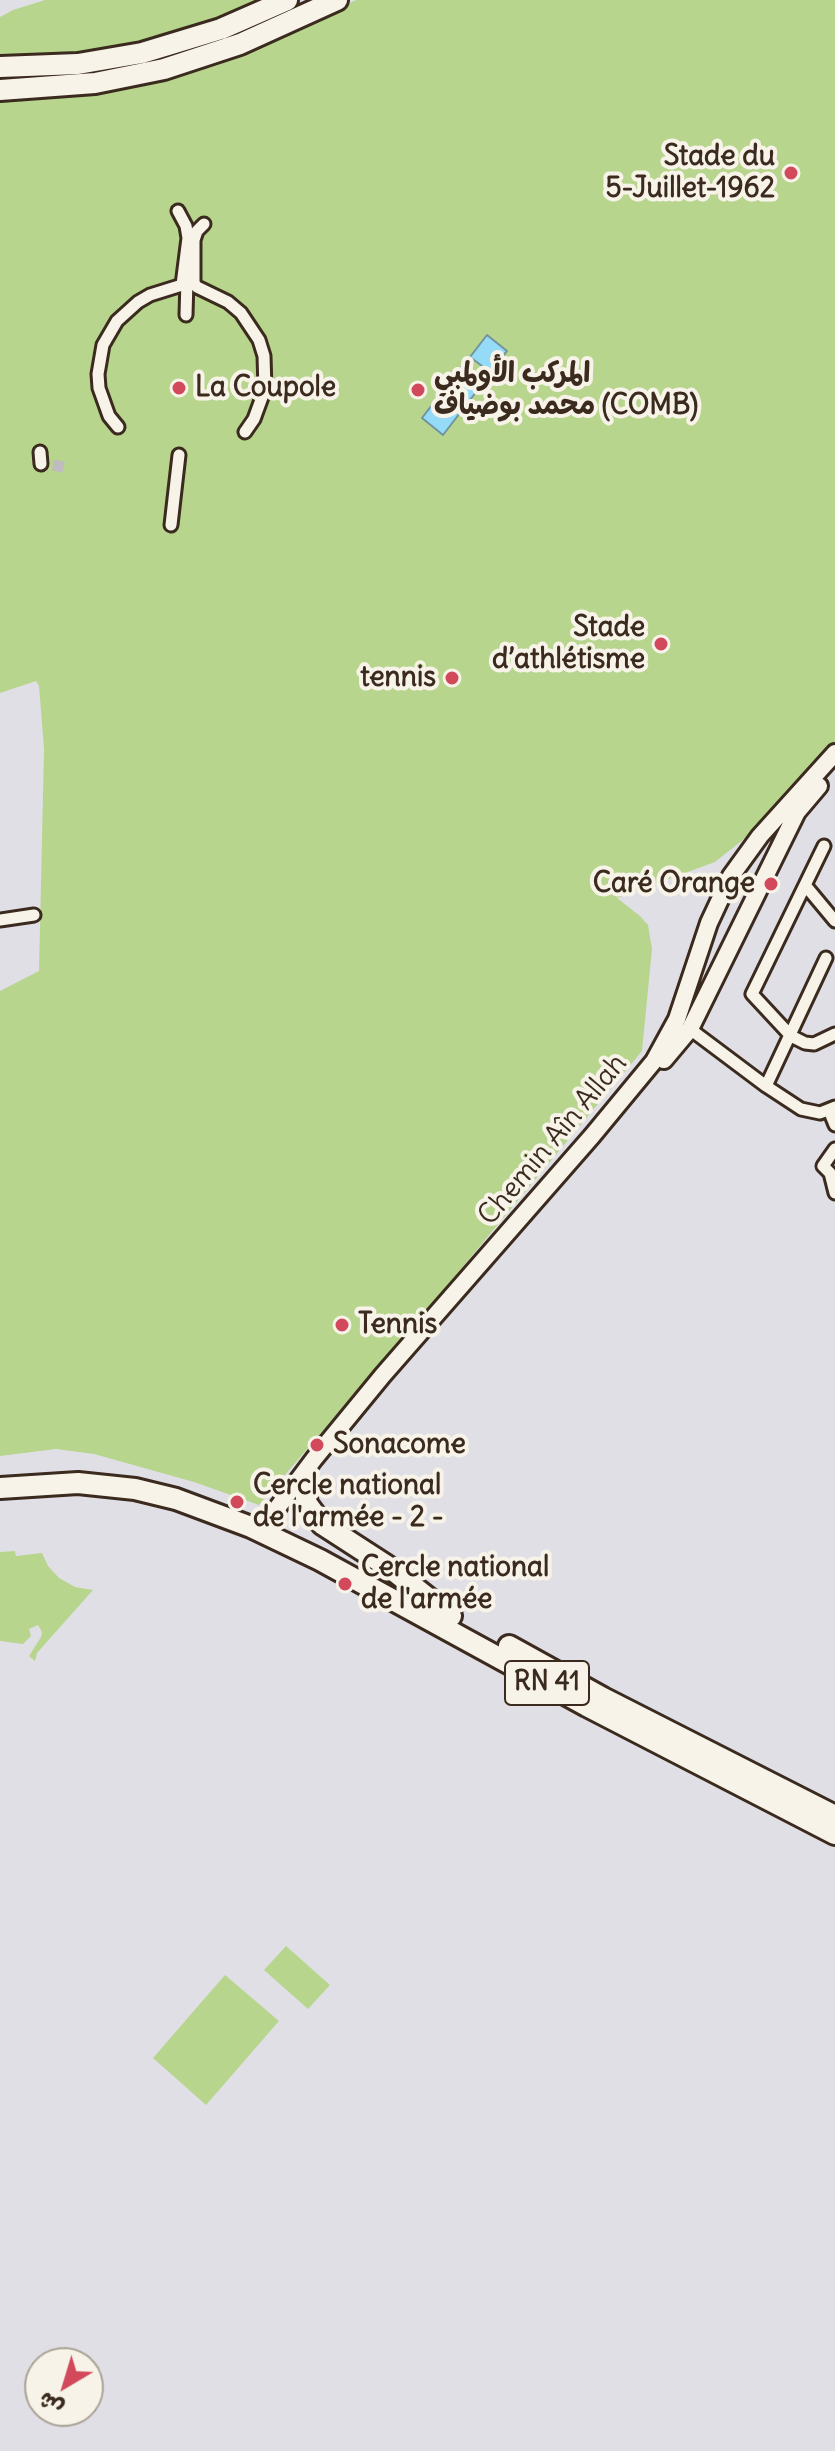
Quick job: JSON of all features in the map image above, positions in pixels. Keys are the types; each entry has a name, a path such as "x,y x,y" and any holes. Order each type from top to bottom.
{"highway":[{"path":"0,67 78,64 142,53 221,29 287,0"},
{"path":"0,90 95,83 154,71 224,50 337,0"},
{"name":"RN 41","path":"0,1474 61,1470 123,1474 184,1488 451,1616 603,1698 835,1816"},
{"name":"RN 41","path":"0,1488 70,1482 135,1489 269,1529 587,1706 835,1834"},
{"path":"304,1486 307,1504 322,1524 390,1568 451,1616"}],"main road":[{"name":"Chemin Aîn Allah","path":"269,1529 684,1024 709,923 723,892 760,836 835,753"},
{"name":"Chemin Aîn Allah","path":"269,1529 383,1375 592,1136 714,984 797,812 835,767"},
{"path":"760,836 780,846"}],"street":[{"path":"178,211 187,232 186,315"},
{"path":"118,427 109,416 99,388 99,359 103,345 117,321 138,302 150,295 180,287 197,231 204,224"},
{"path":"189,261 195,286 228,302 241,313 262,348 265,389 261,404 245,432"},
{"path":"171,525 179,455"},
{"path":"824,846 752,994 791,1036 805,1043 814,1044 835,1034"},
{"path":"805,885 835,921"},
{"path":"0,920 34,915"},
{"path":"766,1086 826,958"},
{"path":"684,1024 766,1086 805,1111 815,1113 832,1109 835,1125"},
{"path":"835,1149 823,1166 830,1173 835,1193"}],"green space":[{"path":"45,0 264,0 220,21 134,46 90,54 0,59 0,17"},
{"name":"المركب الأولمبي محمد بوضياف (COMB)","path":"356,0 835,0 835,743 744,839 715,862 617,898 648,925 652,949 642,1051 426,1311 259,1505 194,1482 94,1454 56,1449 0,1456 0,991 39,971 44,749 36,681 0,693 0,100 108,88 327,14"},
{"path":"15,1551 16,1556 42,1553 59,1578 75,1587 93,1590 37,1653 35,1661 29,1656 41,1637 38,1625 29,1629 31,1636 23,1644 0,1641 0,1552"},
{"path":"286,1946 330,1985 308,2009 264,1970"},
{"path":"225,1975 279,2021 206,2105 153,2058"}],"water":[{"path":"487,335 507,351 490,372 470,357"},
{"path":"461,367 483,383 443,435 422,418"}],"tunnel":[{"path":"53,465 66,468"}],"place":[{"name":"Stade du 5-Juillet-1962","path":"791,173"},
{"name":"La Coupole","path":"179,388"},
{"name":"المركب الأولمبي محمد بوضياف (COMB)","path":"418,390"},
{"name":"Stade d’athlétisme","path":"661,644"},
{"name":"tennis","path":"452,678"},
{"name":"Caré Orange","path":"771,884"},
{"name":"Tennis","path":"342,1325"},
{"name":"Sonacome","path":"317,1445"},
{"name":"Cercle national de l'armée - 2 -","path":"237,1502"},
{"name":"Cercle national de l'armée","path":"345,1584"}]}
